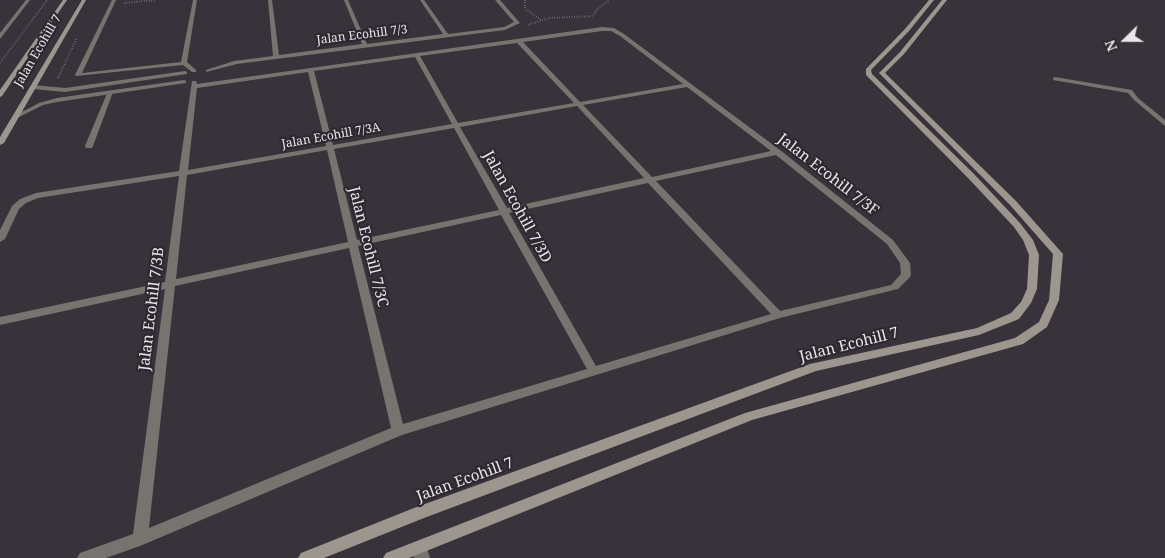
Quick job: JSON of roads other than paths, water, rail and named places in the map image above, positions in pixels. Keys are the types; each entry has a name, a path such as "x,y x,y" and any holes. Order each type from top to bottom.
{"street":[{"path":"0,37 2,31 28,0"},
{"name":"Jalan Ecohill 7","path":"0,95 65,0"},
{"name":"Jalan Ecohill 7","path":"0,143 84,0"},
{"path":"192,80 184,63 195,0"},
{"path":"270,0 276,57"},
{"path":"346,0 365,46"},
{"path":"422,0 446,35"},
{"name":"Jalan Ecohill 7/3","path":"208,70 236,62 505,28 515,24 517,21 497,0"},
{"name":"Jalan Ecohill 7","path":"306,558 419,513 814,367 979,331 1015,316 1026,303 1032,289 1034,255 1028,240 1017,225 971,176 869,75 868,70 907,30 932,0"},
{"path":"390,558 421,552 749,416 1019,341 1043,324 1054,300 1058,254 1013,203 882,73 902,53 945,0"},
{"path":"113,2 78,75 184,63"},
{"name":"Jalan Ecohill 7/3F","path":"85,558 140,539 398,431 778,315 894,286 906,275 906,262 890,242 777,152 622,35 608,28 519,41"},
{"path":"14,117 41,104 110,92 192,80 311,70 519,41 778,315"},
{"name":"Jalan Ecohill 7/3D","path":"417,56 594,372"},
{"path":"208,70 212,73 211,76 192,80 208,70"},
{"name":"Jalan Ecohill 7/3C","path":"311,70 398,431"},
{"name":"Jalan Ecohill 7/3B","path":"33,87 65,90 185,74 179,78 192,80 184,173 140,539"},
{"path":"1055,79 1130,92 1165,124"},
{"name":"Jalan Ecohill 7/3A","path":"0,239 15,208 24,201 36,196 184,173 687,85"},
{"path":"89,146 110,92"},
{"path":"0,321 777,152"}]}
